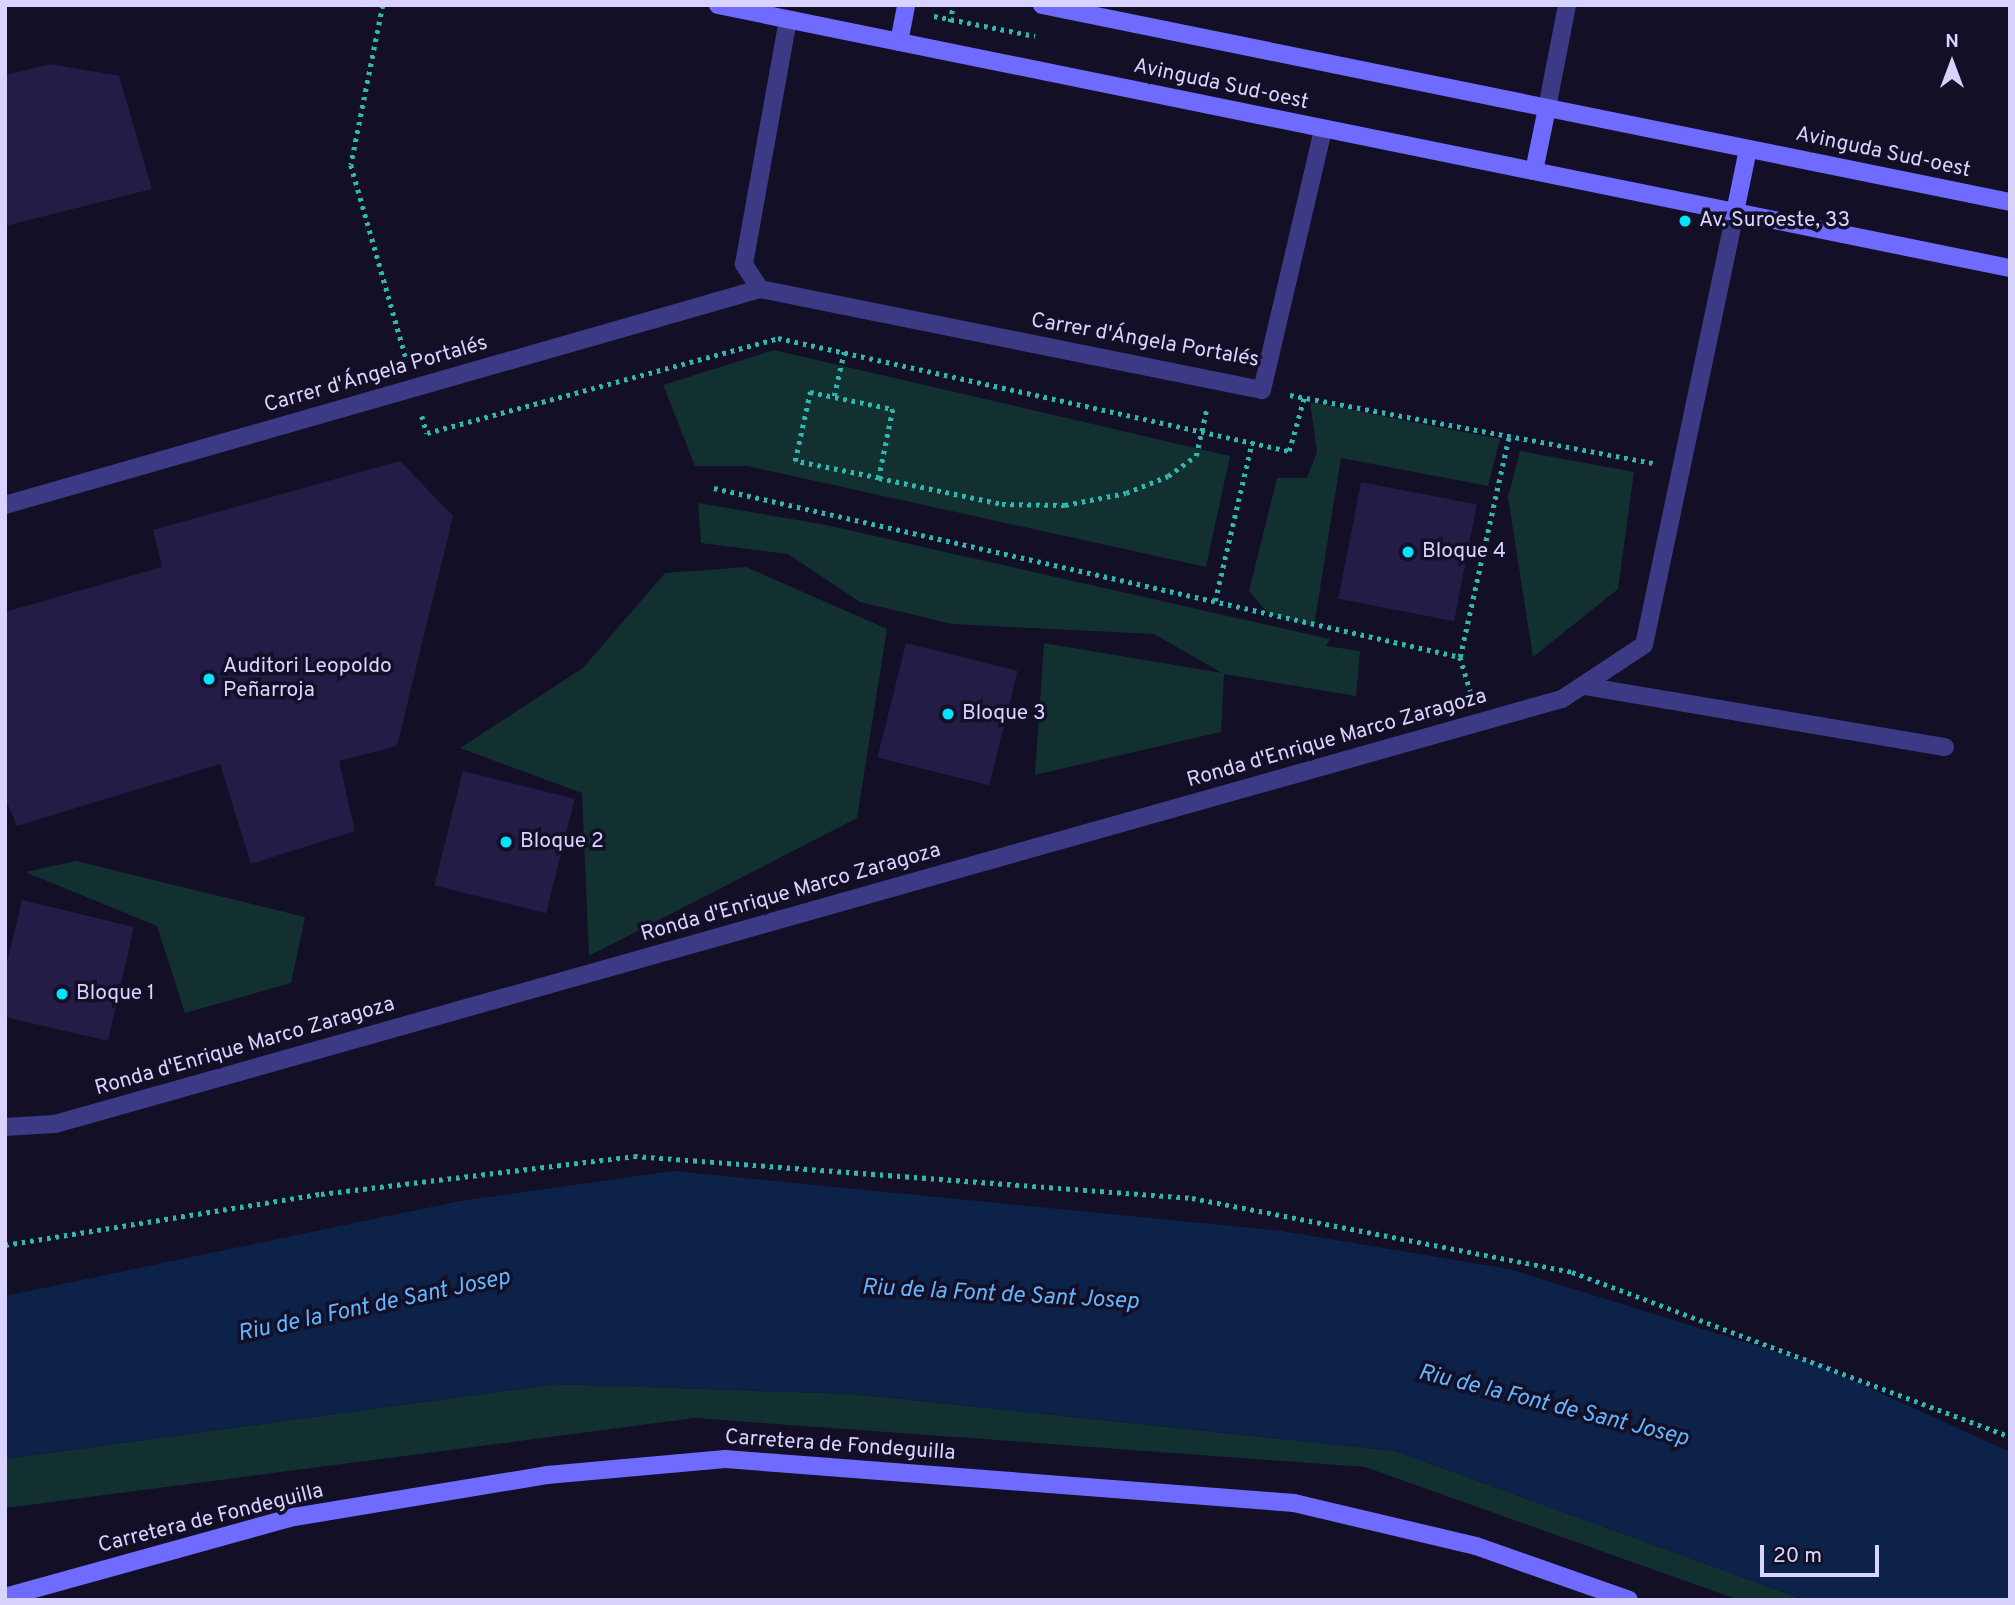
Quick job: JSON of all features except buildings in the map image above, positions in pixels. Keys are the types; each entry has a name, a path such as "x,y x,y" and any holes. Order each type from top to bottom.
{"street":[{"name":"Avinguda Sud-oest","path":"718,5 2010,268"},
{"path":"899,42 906,5"},
{"name":"Avinguda Sud-oest","path":"1042,5 2010,202"},
{"path":"1534,171 1567,5"},
{"path":"760,289 744,264 788,20"},
{"name":"Carrer d'Ángela Portalés","path":"5,505 760,289 1262,390 1323,128"},
{"path":"1735,212 1748,149"},
{"name":"Ronda d'Enrique Marco Zaragoza","path":"5,1127 55,1124 1562,699 1644,645 1735,212"},
{"path":"1584,686 1945,747"},
{"name":"Carretera de Fondeguilla","path":"5,1597 294,1517 547,1475 725,1459 1294,1503 1476,1546 1629,1600"}],"path":[{"path":"383,5 351,166 427,433 778,338 1202,429 1289,451 1304,398"},
{"path":"834,397 844,352"},
{"path":"879,478 893,409 810,392 795,461 1002,504 1065,505 1168,476 1196,456 1213,380"},
{"path":"1262,390 1681,468"},
{"path":"1480,723 1460,657 1508,436"},
{"path":"1215,601 1252,442"},
{"path":"713,488 1460,657"},
{"path":"5,1245 321,1194 634,1156 1192,1198 1572,1272 1906,1392 2010,1437"}],"green space":[{"path":"774,350 1230,456 1206,567 747,466 695,466 663,385"},
{"path":"1310,402 1500,439 1488,486 1341,458 1314,626 1268,613 1249,591 1277,478 1307,478 1317,452"},
{"path":"1520,451 1634,472 1618,589 1533,657 1508,497"},
{"path":"698,503 826,525 1330,639 1326,646 1360,651 1356,696 1224,674 1221,732 1035,775 1044,643 1222,673 1154,634 952,624 860,602 788,554 701,543"},
{"path":"746,567 887,629 857,818 589,956 582,793 460,748 583,668 665,573"},
{"path":"76,861 305,917 291,983 185,1013 157,926 25,872"},
{"path":"555,1384 854,1394 1395,1451 1805,1600 1739,1600 1365,1467 695,1418 5,1508 5,1459"}],"water":[{"name":"Riu de la Font de Sant Josep","path":"673,1171 1282,1231 1509,1269 1819,1365 2010,1452 2010,1600 1805,1600 1395,1451 855,1394 555,1384 5,1459 5,1296 460,1201"}],"place":[{"name":"Av. Suroeste, 33","path":"1685,221"},
{"name":"Bloque 4","path":"1408,552"},
{"name":"Auditori Leopoldo Peñarroja","path":"209,679"},
{"name":"Bloque 3","path":"948,714"},
{"name":"Bloque 2","path":"506,842"},
{"name":"Bloque 1","path":"62,994"}]}
